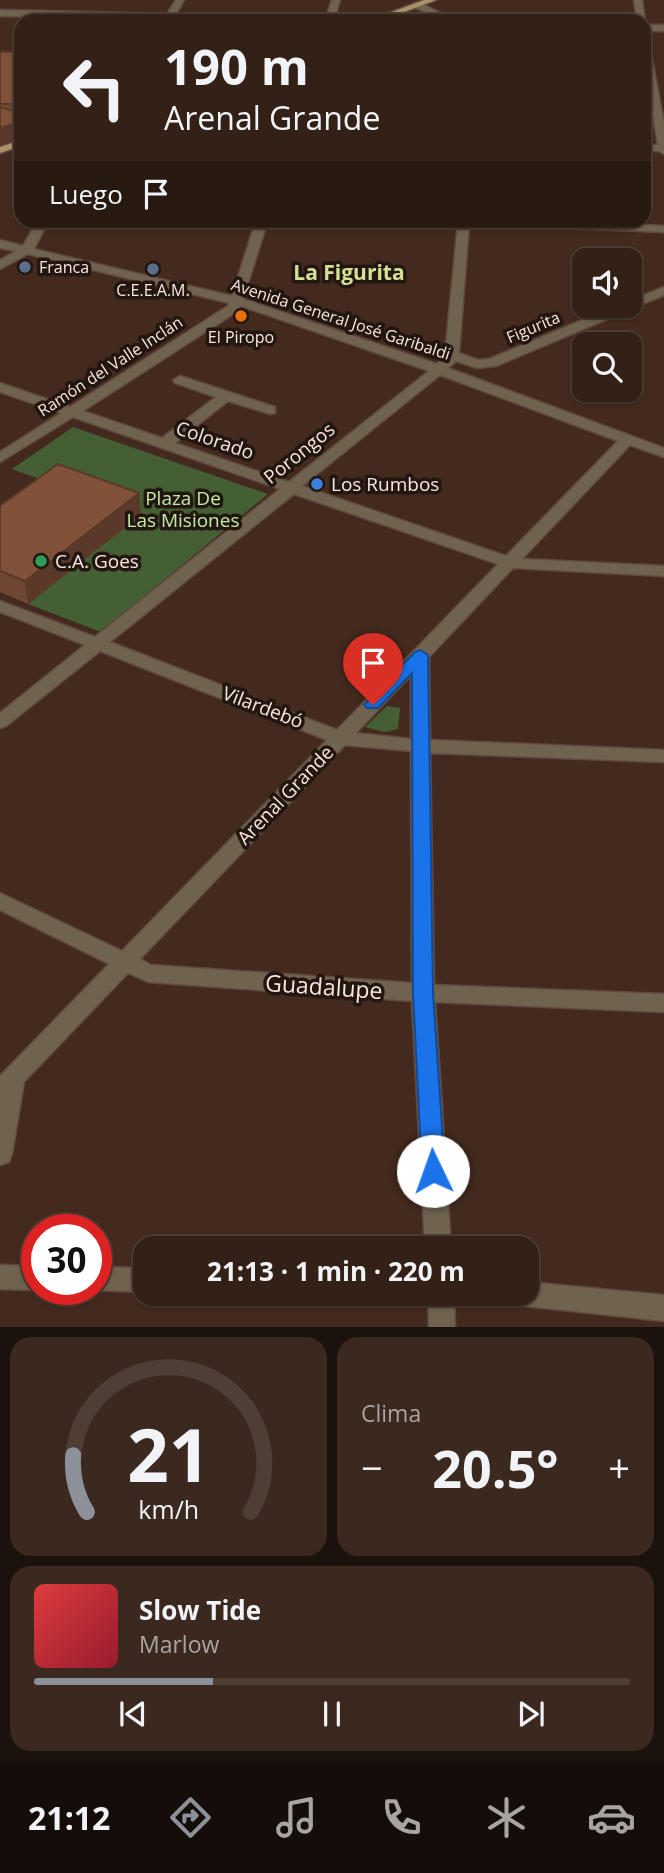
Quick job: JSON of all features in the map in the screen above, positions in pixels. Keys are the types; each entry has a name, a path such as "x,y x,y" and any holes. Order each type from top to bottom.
{"main road":[{"path":"391,14 432,0"}],"street":[{"path":"0,23 2,13 17,0"},
{"path":"417,5 437,14"},
{"path":"2,13 35,14"},
{"path":"651,60 658,82 664,149"},
{"path":"0,265 27,250 39,228"},
{"path":"237,301 260,228"},
{"path":"452,355 462,228"},
{"path":"639,228 664,229"},
{"name":"Avenida General José Garibaldi","path":"0,244 237,301 437,369 664,453"},
{"name":"Figurita","path":"642,300 664,290"},
{"name":"Ramón del Valle Inclán","path":"0,458 234,308 237,301"},
{"name":"Figurita","path":"452,355 478,365 492,363 599,318"},
{"name":"Porongos","path":"0,722 437,369 447,364 452,355"},
{"path":"180,380 270,410"},
{"name":"Colorado","path":"0,387 509,563 664,571"},
{"path":"165,443 226,396"},
{"name":"Arenal Grande","path":"6,1084 628,439"},
{"name":"Vilardebó","path":"0,606 341,738 420,747 664,756"},
{"path":"420,655 423,993 437,1236"},
{"name":"Guadalupe","path":"0,901 148,974 423,993 664,1003"},
{"path":"0,1153 6,1084"},
{"path":"0,1277 21,1278"},
{"path":"112,1279 133,1280"},
{"path":"539,1295 664,1308"},
{"path":"441,1306 442,1327"}],"green space":[{"name":"Plaza De Las Misiones","path":"73,427 268,494 101,632 28,604 140,515 12,469"},
{"path":"387,706 400,708 398,729 384,732 365,727"}],"building":[{"path":"0,52 14,52 14,104 0,104"},
{"path":"0,107 14,112 14,124 0,128"},
{"name":"C.A. Goes","path":"58,464 139,493 25,581 0,571 0,506"}],"place":[{"name":"Franca","path":"25,267"},
{"name":"C.E.E.A.M.","path":"153,269"},
{"name":"El Piropo","path":"241,316"},
{"name":"Los Rumbos","path":"317,484"},
{"name":"C.A. Goes","path":"41,561"}],"district":[{"name":"La Figurita","path":"349,272"}],"route":[{"path":"373,705 420,655 423,993 433,1171"}]}
